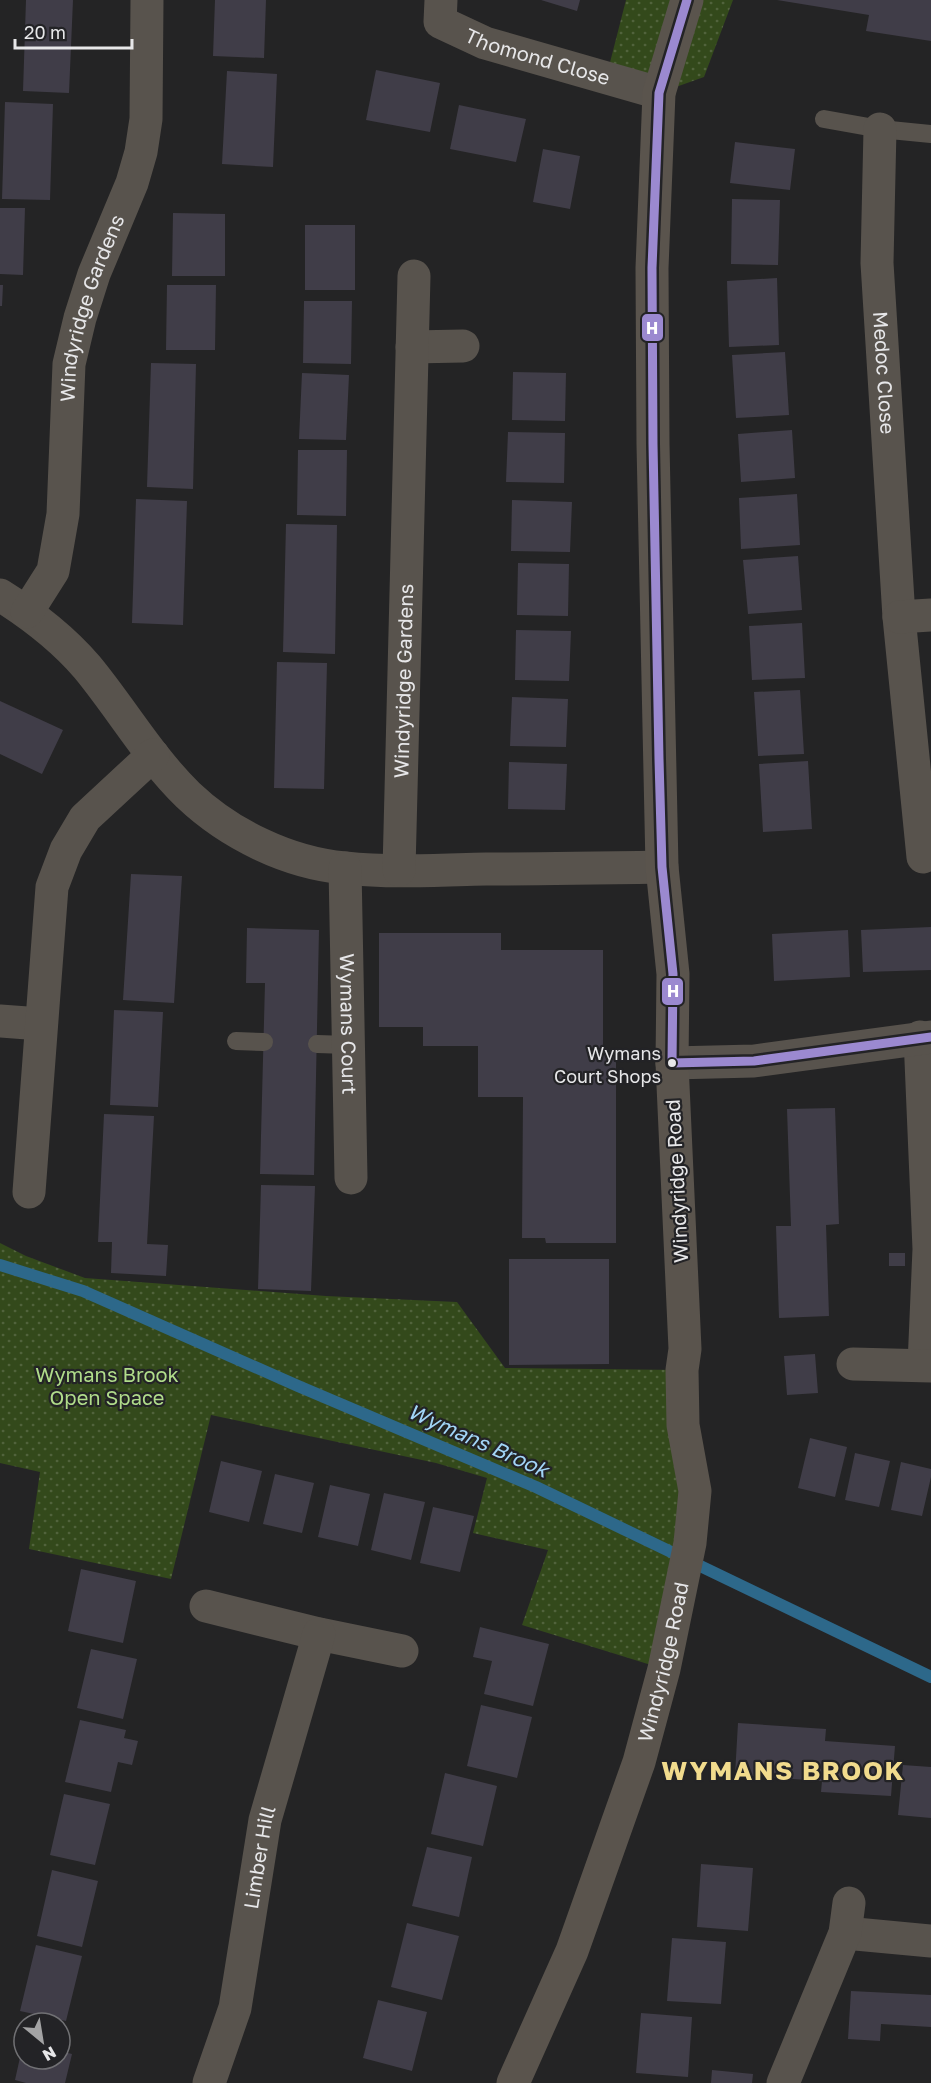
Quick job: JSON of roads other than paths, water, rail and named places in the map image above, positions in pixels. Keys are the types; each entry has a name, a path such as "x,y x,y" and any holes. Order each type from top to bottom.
{"street":[{"name":"Windyridge Gardens","path":"27,612 53,571 63,514 69,364 80,318 94,274 132,183 141,152 146,120 147,0"},
{"name":"Thomond Close","path":"441,0 440,22 485,43 659,93"},
{"name":"Windyridge Road","path":"513,2083 572,1951 639,1762 664,1669 690,1543 695,1491 683,1425 682,1370 685,1349 672,1063 673,974 662,867 652,327 659,93 686,5"},
{"name":"Medoc Close","path":"880,129 877,263 915,616 923,857"},
{"name":"Windyridge Gardens","path":"399,870 414,276"},
{"path":"412,346 463,346"},
{"path":"0,595 27,612 87,667 153,755 188,794 216,818 247,837 284,854 345,868 399,870 662,867"},
{"path":"29,1192 52,887 74,833 85,818 153,755"},
{"name":"Wymans Court","path":"345,868 333,1044 351,1178"},
{"path":"0,1021 41,1024"},
{"path":"672,1063 754,1061 925,1037 929,1249 928,1365 853,1364"},
{"path":"206,1606 402,1651"},
{"name":"Limber Hill","path":"209,2083 235,2008 266,1820 320,1634"},
{"path":"783,2083 847,1918 931,1941"}],"lane":[{"path":"824,119 880,129 931,134"},
{"path":"236,1041 264,1042"}],"waterway":[{"name":"Wymans Brook","path":"0,1265 83,1291 298,1386 536,1487 931,1677"}],"place":[{"name":"Wymans Court Shops","path":"672,1063"}],"district":[{"name":"WYMANS BROOK","path":"783,1771"}],"park label":[{"name":"Wymans Brook Open Space","path":"107,1386"}]}
